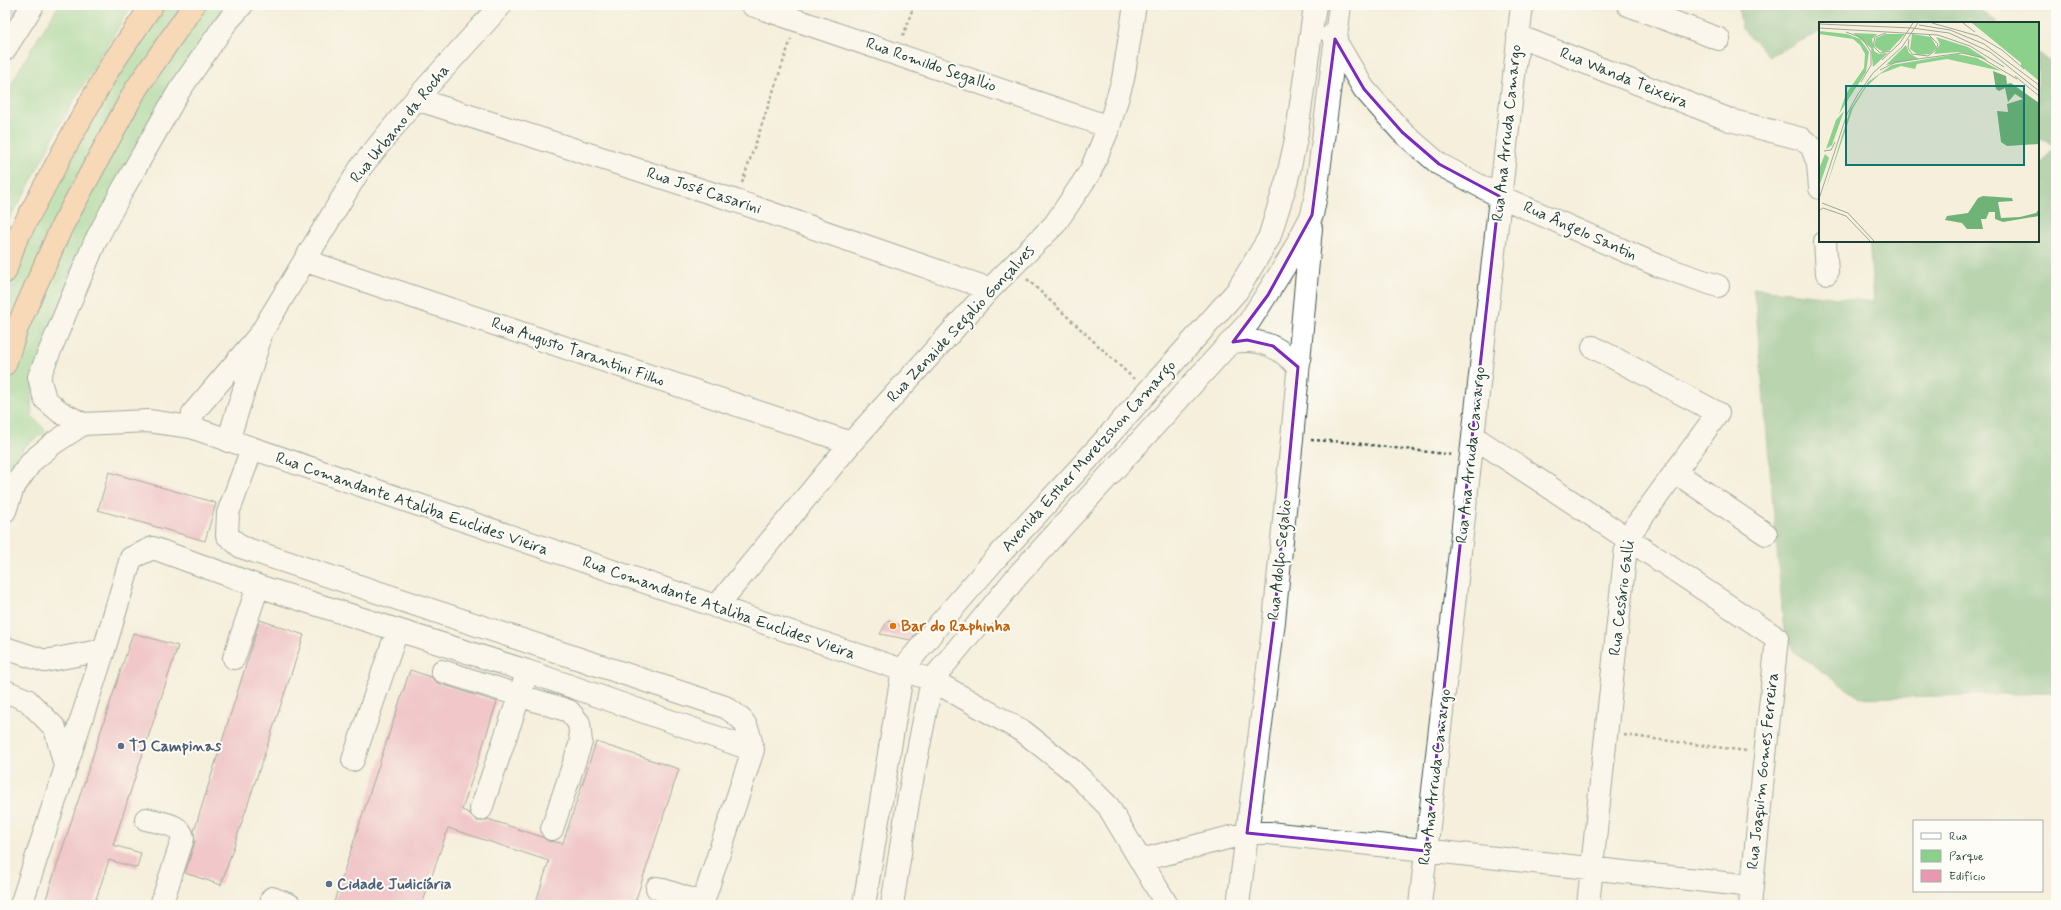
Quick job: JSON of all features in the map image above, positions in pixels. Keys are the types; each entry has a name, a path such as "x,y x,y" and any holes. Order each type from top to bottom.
{"highway":[{"path":"5,272 15,242 86,109 110,67 152,5"},
{"path":"5,364 17,328 62,226 136,89 194,5"}],"street":[{"path":"5,49 33,5"},
{"path":"5,511 12,488 32,461 54,443 83,424 60,412 45,399 39,377 95,242 123,189 179,91 226,23 242,5"},
{"name":"Rua Urbano da Rocha","path":"192,427 193,413 262,333 362,167 416,99 501,5"},
{"name":"Rua Romildo Segallio","path":"752,5 797,19 1109,127"},
{"name":"Rua Zenaide Segalio Gonçalves","path":"716,607 851,443 990,289 1056,224 1090,172 1109,127 1123,79 1135,5"},
{"name":"Avenida Esther Moretzshon Camargo","path":"892,905 909,796 932,680 1019,574 1233,342 1268,295 1312,215 1317,188 1340,5"},
{"name":"Rua Ana Arruda Camargo","path":"1420,905 1473,447 1499,196 1522,5"},
{"path":"1628,5 1719,39"},
{"name":"Avenida Esther Moretzshon Camargo","path":"864,905 903,669 998,556 1237,292 1269,238 1287,180 1296,139 1313,7"},
{"name":"Rua Ângelo Santin","path":"1313,7 1335,39 1364,89 1402,132 1439,164 1499,196 1659,266 1718,286"},
{"name":"Rua Wanda Teixeira","path":"1518,36 1730,120 1802,139 1812,147 1818,164 1819,176"},
{"name":"Rua José Casarini","path":"416,99 736,201 990,289"},
{"name":"Rua Adolfo Segalio","path":"1238,905 1274,621 1312,215"},
{"path":"1825,242 1827,273"},
{"name":"Rua Augusto Tarantini Filho","path":"306,261 851,443"},
{"name":"Rua Urbano da Rocha","path":"228,441 262,333"},
{"path":"1233,342 1247,340 1260,341 1283,352 1298,367"},
{"name":"Rua Cesário Galli","path":"1588,905 1627,538 1718,413 1592,347"},
{"name":"Rua Comandante Ataliba Euclides Vieira","path":"83,424 148,421 192,427 228,441 932,680 1024,732 1072,770 1108,806 1166,905"},
{"path":"1473,447 1627,538"},
{"path":"252,449 228,513 227,535 241,547 725,707 742,717 749,732 752,750 702,904 657,888"},
{"path":"1675,472 1766,534"},
{"name":"Rua Joaquim Gomes Ferreira","path":"1627,538 1777,638 1751,896"},
{"path":"21,905 104,650 131,558 152,548 258,586 527,671 752,750"},
{"path":"234,658 258,586"},
{"path":"353,760 397,630"},
{"path":"5,648 45,661 104,650"},
{"path":"442,670 569,711 578,723 581,742 552,830"},
{"path":"481,809 520,696 527,671"},
{"path":"5,691 27,700 55,728 65,766"},
{"path":"146,819 177,828 182,832 183,838 161,905"},
{"path":"1141,860 1247,833 1269,833 1592,869 1751,896"}],"path":[{"path":"897,54 914,5"},
{"path":"736,201 797,19"},
{"path":"1026,278 1148,392"},
{"path":"1292,439 1473,447"},
{"path":"1606,733 1765,754"}],"highlighted area":[{"path":"1335,39 1364,89 1402,132 1439,164 1499,196 1426,851 1247,833 1274,621 1298,367 1273,346 1247,340 1233,342 1268,295 1312,215"}],"shaded area":[{"path":"5,5 22,5 5,32"}],"green space":[{"path":"59,5 132,5 61,122 26,191 5,226 5,95"},
{"path":"165,5 182,5 5,337 5,297 34,224 73,151 126,63"},
{"path":"205,5 232,5 38,370 31,398 32,416 46,431 25,446 5,477 5,401 49,276 105,162 175,45"},
{"path":"1738,5 1974,5 1997,22 1819,22 1819,32 1769,56 1742,29"},
{"path":"2039,54 2056,67 2056,693 1860,698 1794,652 1784,631 1753,288 1874,302 1869,242 2039,242 2039,168 2055,145 2039,138"}],"building":[{"path":"109,472 216,503 205,541 98,510"},
{"name":"TJ Campinas","path":"260,620 304,635 221,885 185,873 195,842 194,831"},
{"name":"Bar do Raphinha","path":"888,620 916,633 911,640 880,634"},
{"name":"TJ Campinas","path":"133,633 178,646 113,845 141,853 137,868 109,860 94,905 44,905"},
{"path":"410,670 431,677 438,683 497,702 462,810 469,813 477,821 488,819 542,837 548,841 563,843 596,742 679,769 634,905 535,905 549,861 448,828 422,905 333,905"}],"place":[{"name":"Bar do Raphinha","path":"893,626"},
{"name":"TJ Campinas","path":"121,746"},
{"name":"Cidade Judiciária","path":"329,884"}]}
